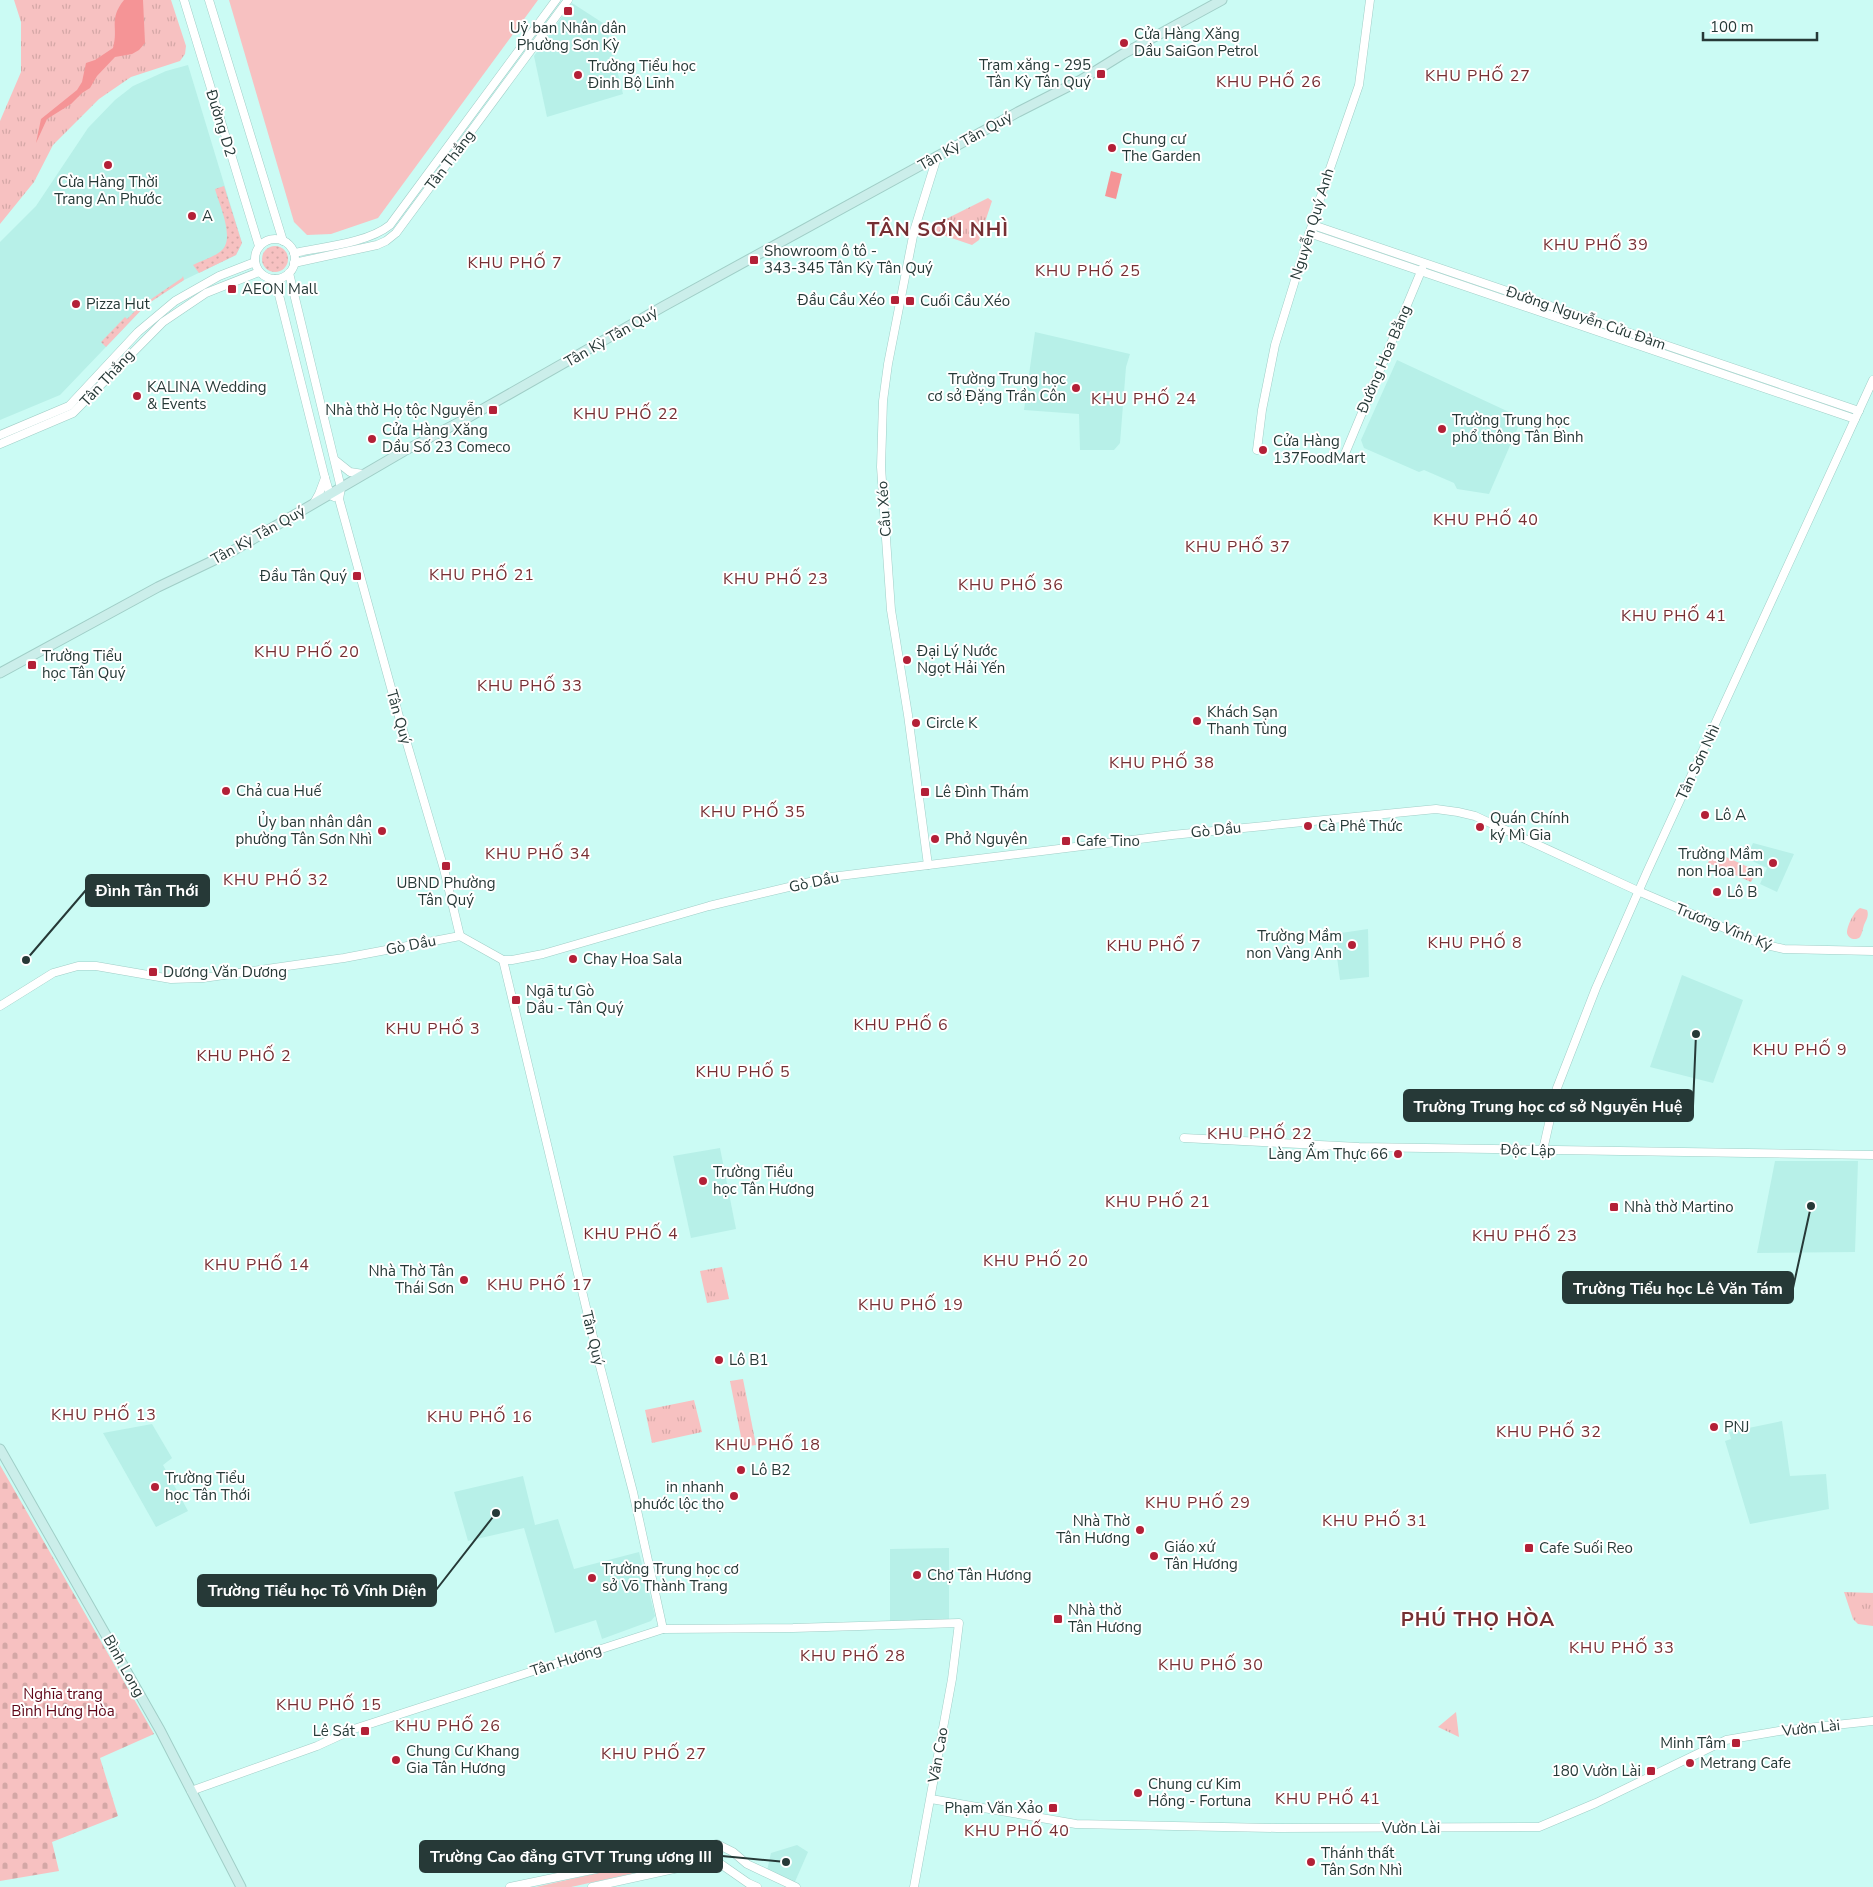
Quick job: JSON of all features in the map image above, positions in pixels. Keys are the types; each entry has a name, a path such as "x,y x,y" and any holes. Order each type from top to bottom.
{"main road":[{"name":"Tân Kỳ Tân Quý","path":"0,673 158,587 229,553 313,505 334,497 341,488 364,474 670,303 1081,80 1123,54 1222,0"},
{"name":"Bình Long","path":"0,1449 160,1730 241,1887"}],"street":[{"name":"Đường D2","path":"184,0 259,246"},
{"name":"Đường D2","path":"209,0 282,241"},
{"name":"Tân Thắng","path":"294,253 368,237 381,232 390,225 556,0"},
{"name":"Tân Thắng","path":"294,263 377,246 396,233 568,0"},
{"name":"Nguyễn Quý Anh","path":"1257,450 1262,410 1275,345 1309,233 1358,85 1370,0"},
{"name":"Cầu Xéo","path":"928,865 908,715 891,610 881,467 883,401 888,364 914,231 936,157"},
{"name":"Đường Nguyễn Cửu Đàm","path":"1313,225 1859,411"},
{"name":"Đường Nguyễn Cửu Đàm","path":"1309,233 1855,419"},
{"path":"270,240 282,241 290,246 294,253 294,263 289,273 285,276 275,279 266,277 259,272 254,262 256,251 259,246 270,240"},
{"name":"Tân Thắng","path":"0,435 69,406 138,332 175,301 213,279 254,262"},
{"name":"Đường Hoa Bằng","path":"1344,456 1426,263"},
{"name":"Tân Thắng","path":"0,444 73,413 83,406 135,349 163,322 206,293 259,272"},
{"path":"289,273 341,488"},
{"path":"275,279 324,478 334,497"},
{"name":"Tân Sơn Nhì","path":"1543,1150 1553,1103 1565,1064 1596,988 1638,892 1873,380"},
{"path":"334,458 350,472 364,474"},
{"path":"313,505 324,478"},
{"name":"Tân Quý","path":"334,497 444,869 460,936"},
{"name":"Gò Dầu","path":"503,960 526,958 709,906 831,877 1227,829 1436,809 1475,816 1638,892"},
{"name":"Trương Vĩnh Ký","path":"1638,892 1770,947 1873,951"},
{"path":"460,936 503,960"},
{"name":"Gò Dầu","path":"0,1006 53,973 78,966 96,966 172,979 203,978 344,958 460,936"},
{"name":"Tân Quý","path":"503,960 600,1366 634,1492 664,1629"},
{"name":"Độc Lập","path":"1184,1138 1344,1147 1873,1156"},
{"name":"Tân Hương","path":"192,1791 317,1746 363,1726 664,1629 793,1628 959,1623"},
{"name":"Văn Cao","path":"914,1887 952,1679 959,1623"},
{"name":"Vườn Lài","path":"930,1799 1076,1824 1277,1828 1539,1827 1596,1803 1726,1740 1779,1731 1873,1721"},
{"path":"510,1887 717,1844 733,1852 747,1864 796,1887"},
{"path":"592,1887 715,1860 748,1883 757,1887"}],"shaded area":[{"path":"124,0 143,0 145,43 132,54 115,57 97,76 90,88 71,104 47,119 36,143 41,119 77,90 82,82 86,63 95,60 113,48 116,13"},
{"name":"Trường Tiểu học Đinh Bộ Lĩnh","path":"572,3 606,25 623,94 547,117 534,56"},
{"path":"188,65 242,243 236,255 184,280 146,305 60,395 0,420 0,242 36,206 88,128 115,100 133,86 166,71"},
{"path":"1111,171 1122,174 1116,199 1105,196"},
{"name":"Trường Trung học cơ sở Đặng Trần Côn","path":"1035,332 1130,354 1126,367 1120,443 1114,450 1080,450 1079,414 1024,410"},
{"name":"Trường Trung học phổ thông Tân Bình","path":"1397,360 1522,418 1489,494 1457,489 1454,483 1424,470 1419,472 1364,448 1361,440"},
{"name":"Trường Mầm non Hoa Lan","path":"1753,843 1794,854 1777,892 1760,884 1767,868 1746,858"},
{"name":"Trường Mầm non Vàng Anh","path":"1368,929 1369,977 1340,980 1334,934"},
{"path":"1682,975 1743,1000 1713,1083 1650,1067"},
{"name":"Trường Tiểu học Tân Hương","path":"720,1148 736,1229 691,1238 673,1156"},
{"path":"1775,1161 1858,1161 1855,1252 1757,1253"},
{"path":"1782,1421 1790,1476 1826,1474 1829,1509 1750,1524 1725,1441 1731,1439 1729,1432"},
{"name":"Trường Tiểu học Tân Thới","path":"152,1424 172,1458 163,1465 188,1511 156,1527 103,1433"},
{"name":"Trường Trung học cơ sở Võ Thành Trang","path":"523,1476 535,1525 558,1519 574,1569 639,1552 655,1616 651,1621 602,1639 596,1620 555,1633 524,1528 468,1541 454,1492"},
{"path":"949,1548 949,1620 890,1622 890,1549"},
{"path":"797,1845 808,1852 794,1884 767,1871 771,1853"}],"green space":[{"path":"14,0 171,0 186,46 185,54 180,61 131,77 99,99 53,145 34,182 0,224 0,121 21,72 21,22"},
{"path":"229,0 538,0 378,218 331,234 307,235 294,222"},
{"path":"224,186 242,243 236,255 199,273 193,265 216,255 226,245 227,229 215,189"},
{"path":"988,198 992,201 979,240 972,245 931,231 930,227"},
{"path":"275,246 284,250 288,259 284,268 275,272 266,268 262,259 266,250"},
{"path":"183,276 184,280 146,305 106,347 101,342 125,317 127,319 138,308"},
{"path":"1713,851 1757,871 1751,882 1708,863"},
{"path":"1860,908 1867,910 1868,914 1860,937 1852,939 1849,937 1847,930 1853,915"},
{"path":"722,1267 729,1299 707,1303 700,1271"},
{"path":"743,1379 756,1445 743,1447 730,1381"},
{"path":"694,1400 702,1432 652,1443 645,1410"},
{"name":"Nghĩa trang Bình Hưng Hòa","path":"0,1465 154,1734 100,1758 118,1816 52,1842 59,1871 0,1881"},
{"path":"1844,1592 1873,1593 1873,1626 1858,1624 1853,1619"},
{"path":"1456,1712 1459,1737 1438,1727"},
{"path":"713,1847 716,1855 571,1887 536,1887"}],"place":[{"name":"Uỷ ban Nhân dân Phường Sơn Kỳ","path":"568,11"},
{"name":"Cửa Hàng Xăng Dầu SaiGon Petrol","path":"1124,43"},
{"name":"Trạm xăng - 295 Tân Kỳ Tân Quý","path":"1101,74"},
{"name":"Trường Tiểu học Đinh Bộ Lĩnh","path":"578,75"},
{"name":"Chung cư The Garden","path":"1112,148"},
{"name":"Cừa Hàng Thời Trang An Phước","path":"108,165"},
{"name":"A","path":"192,216"},
{"name":"Showroom ô tô - 343-345 Tân Kỳ Tân Quý","path":"754,260"},
{"name":"AEON Mall","path":"232,289"},
{"name":"Đầu Cầu Xéo","path":"895,300"},
{"name":"Cuối Cầu Xéo","path":"910,301"},
{"name":"Pizza Hut","path":"76,304"},
{"name":"Trường Trung học cơ sở Đặng Trần Côn","path":"1076,388"},
{"name":"KALINA Wedding & Events","path":"137,396"},
{"name":"Nhà thờ Họ tộc Nguyễn","path":"493,410"},
{"name":"Trường Trung học phổ thông Tân Bình","path":"1442,429"},
{"name":"Cửa Hàng Xăng Dầu Số 23 Comeco","path":"372,439"},
{"name":"Cửa Hàng 137FoodMart","path":"1263,450"},
{"name":"Đầu Tân Quý","path":"357,576"},
{"name":"Đại Lý Nước Ngọt Hải Yến","path":"907,660"},
{"name":"Trường Tiểu học Tân Quý","path":"32,665"},
{"name":"Khách Sạn Thanh Tùng","path":"1197,721"},
{"name":"Circle K","path":"916,723"},
{"name":"Chả cua Huế","path":"226,791"},
{"name":"Lê Đình Thám","path":"925,792"},
{"name":"Lô A","path":"1705,815"},
{"name":"Cà Phê Thức","path":"1308,826"},
{"name":"Quán Chính ký Mì Gia","path":"1480,827"},
{"name":"Ủy ban nhân dân phường Tân Sơn Nhì","path":"382,831"},
{"name":"Phở Nguyên","path":"935,839"},
{"name":"Cafe Tino","path":"1066,841"},
{"name":"Trường Mầm non Hoa Lan","path":"1773,863"},
{"name":"UBND Phường Tân Quý","path":"446,866"},
{"name":"Lô B","path":"1717,892"},
{"name":"Trường Mầm non Vàng Anh","path":"1352,945"},
{"name":"Chay Hoa Sala","path":"573,959"},
{"name":"Đình Tân Thới","path":"26,960"},
{"name":"Dương Văn Dương","path":"153,972"},
{"name":"Ngã tư Gò Dầu - Tân Quý","path":"516,1000"},
{"name":"Trường Trung học cơ sở Nguyễn Huệ","path":"1696,1034"},
{"name":"Làng Ẩm Thực 66","path":"1398,1154"},
{"name":"Trường Tiểu học Tân Hương","path":"703,1181"},
{"name":"Trường Tiểu học Lê Văn Tám","path":"1811,1206"},
{"name":"Nhà thờ Martino","path":"1614,1207"},
{"name":"Nhà Thờ Tân Thái Sơn","path":"464,1280"},
{"name":"Lô B1","path":"719,1360"},
{"name":"PNJ","path":"1714,1427"},
{"name":"Lô B2","path":"741,1470"},
{"name":"Trường Tiểu học Tân Thới","path":"155,1487"},
{"name":"in nhanh phước lộc thọ","path":"734,1496"},
{"name":"Trường Tiểu học Tô Vĩnh Diện","path":"496,1513"},
{"name":"Nhà Thờ Tân Hương","path":"1140,1530"},
{"name":"Cafe Suối Reo","path":"1529,1548"},
{"name":"Giáo xứ Tân Hương","path":"1154,1556"},
{"name":"Chợ Tân Hương","path":"917,1575"},
{"name":"Trường Trung học cơ sở Võ Thành Trang","path":"592,1578"},
{"name":"Nhà thờ Tân Hương","path":"1058,1619"},
{"name":"Lê Sát","path":"365,1731"},
{"name":"Minh Tâm","path":"1736,1743"},
{"name":"Chung Cư Khang Gia Tân Hương","path":"396,1760"},
{"name":"Metrang Cafe","path":"1690,1763"},
{"name":"180 Vườn Lài","path":"1651,1771"},
{"name":"Chung cư Kim Hồng - Fortuna","path":"1138,1793"},
{"name":"Phạm Văn Xảo","path":"1053,1808"},
{"name":"Trường Cao đẳng GTVT Trung ương III","path":"786,1862"},
{"name":"Thánh thất Tân Sơn Nhì","path":"1311,1862"}],"district":[{"name":"KHU PHỐ 27","path":"1478,76"},
{"name":"KHU PHỐ 26","path":"1269,82"},
{"name":"TÂN SƠN NHÌ","path":"938,229"},
{"name":"KHU PHỐ 39","path":"1596,245"},
{"name":"KHU PHỐ 7","path":"515,263"},
{"name":"KHU PHỐ 25","path":"1088,271"},
{"name":"KHU PHỐ 24","path":"1144,399"},
{"name":"KHU PHỐ 22","path":"626,414"},
{"name":"KHU PHỐ 40","path":"1486,520"},
{"name":"KHU PHỐ 37","path":"1238,547"},
{"name":"KHU PHỐ 21","path":"482,575"},
{"name":"KHU PHỐ 23","path":"776,579"},
{"name":"KHU PHỐ 36","path":"1011,585"},
{"name":"KHU PHỐ 41","path":"1674,616"},
{"name":"KHU PHỐ 20","path":"307,652"},
{"name":"KHU PHỐ 33","path":"530,686"},
{"name":"KHU PHỐ 38","path":"1162,763"},
{"name":"KHU PHỐ 35","path":"753,812"},
{"name":"KHU PHỐ 34","path":"538,854"},
{"name":"KHU PHỐ 32","path":"276,880"},
{"name":"KHU PHỐ 8","path":"1475,943"},
{"name":"KHU PHỐ 7","path":"1154,946"},
{"name":"KHU PHỐ 6","path":"901,1025"},
{"name":"KHU PHỐ 3","path":"433,1029"},
{"name":"KHU PHỐ 9","path":"1800,1050"},
{"name":"KHU PHỐ 2","path":"244,1056"},
{"name":"KHU PHỐ 5","path":"743,1072"},
{"name":"KHU PHỐ 22","path":"1260,1134"},
{"name":"KHU PHỐ 21","path":"1158,1202"},
{"name":"KHU PHỐ 4","path":"631,1234"},
{"name":"KHU PHỐ 23","path":"1525,1236"},
{"name":"KHU PHỐ 20","path":"1036,1261"},
{"name":"KHU PHỐ 14","path":"257,1265"},
{"name":"KHU PHỐ 17","path":"540,1285"},
{"name":"KHU PHỐ 19","path":"911,1305"},
{"name":"KHU PHỐ 13","path":"104,1415"},
{"name":"KHU PHỐ 16","path":"480,1417"},
{"name":"KHU PHỐ 32","path":"1549,1432"},
{"name":"KHU PHỐ 18","path":"768,1445"},
{"name":"KHU PHỐ 29","path":"1198,1503"},
{"name":"KHU PHỐ 31","path":"1375,1521"},
{"name":"PHÚ THỌ HÒA","path":"1478,1619"},
{"name":"KHU PHỐ 33","path":"1622,1648"},
{"name":"KHU PHỐ 28","path":"853,1656"},
{"name":"KHU PHỐ 30","path":"1211,1665"},
{"name":"KHU PHỐ 15","path":"329,1705"},
{"name":"KHU PHỐ 26","path":"448,1726"},
{"name":"KHU PHỐ 27","path":"654,1754"},
{"name":"KHU PHỐ 41","path":"1328,1799"},
{"name":"KHU PHỐ 40","path":"1017,1831"}]}
